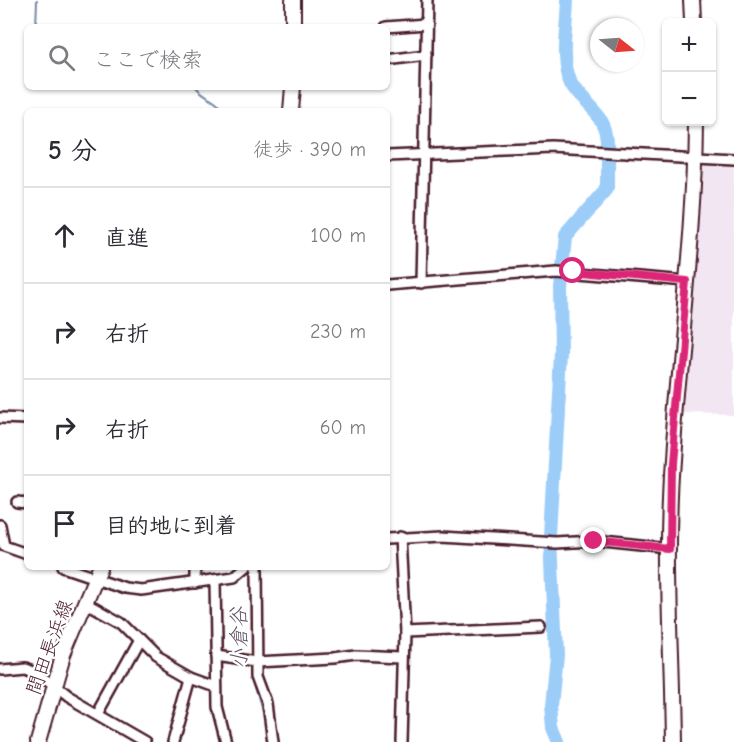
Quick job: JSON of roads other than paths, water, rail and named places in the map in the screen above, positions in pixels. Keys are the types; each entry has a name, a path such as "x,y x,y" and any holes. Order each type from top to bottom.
{"street":[{"path":"292,0 293,24"},
{"path":"421,283 427,0"},
{"path":"693,0 694,18"},
{"path":"390,27 426,24"},
{"path":"390,60 426,54"},
{"path":"291,108 293,90"},
{"path":"673,742 671,464 687,282 696,126"},
{"path":"390,156 553,149 696,155 734,159"},
{"path":"390,285 556,271 687,282"},
{"path":"0,418 24,419"},
{"path":"0,525 4,546 24,553"},
{"path":"390,539 443,536 545,543 594,541 670,549"},
{"path":"400,537 405,633 402,742"},
{"path":"80,570 97,573 125,588 141,590 234,577 242,570"},
{"path":"195,570 195,582"},
{"path":"257,570 258,677 268,704 273,742"},
{"name":"間田長浜線","path":"39,742 63,655 97,573"},
{"path":"215,580 217,707 226,742"},
{"path":"85,602 121,622 156,657 191,676 216,686"},
{"path":"405,633 541,627"},
{"path":"98,714 139,640"},
{"path":"216,656 257,662 356,655 403,657"},
{"path":"0,669 22,667 34,671 54,688 98,714 129,738 145,742"},
{"path":"173,742 191,676"}],"waterway":[{"name":"小倉谷","path":"36,24 37,0"},
{"path":"567,0 564,42 567,74 575,91 599,118 606,134 607,144"},
{"name":"小倉谷","path":"199,90 218,103 221,108"},
{"path":"559,742 553,728 551,705 556,655 551,537 561,354 560,286 565,237 607,189 607,157"},
{"name":"小倉谷","path":"253,603 253,634"},
{"name":"小倉谷","path":"252,663 255,685 266,724"}]}
